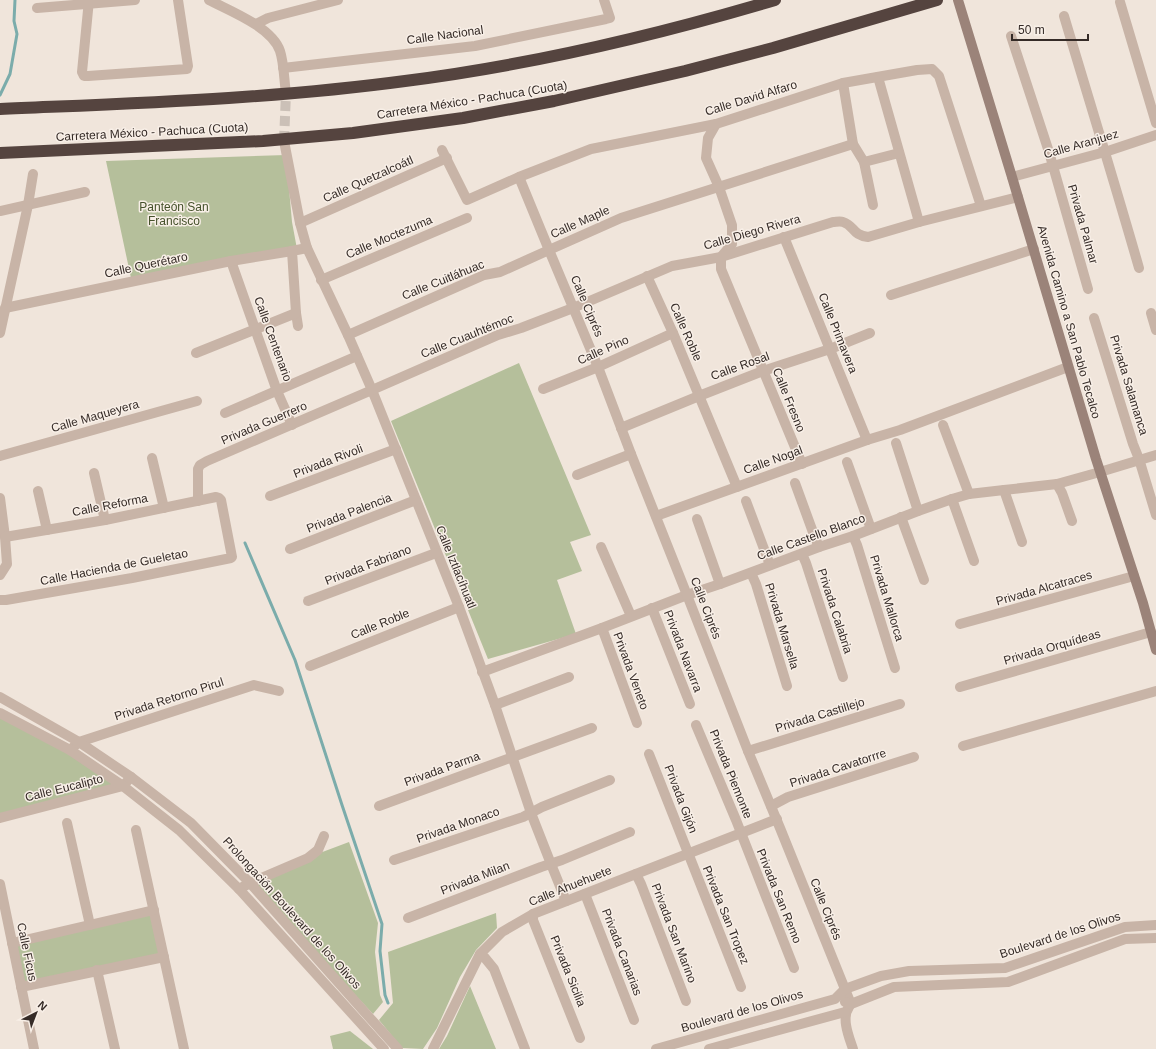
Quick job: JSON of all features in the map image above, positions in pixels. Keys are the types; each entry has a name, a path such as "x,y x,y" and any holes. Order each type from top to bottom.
{"highway":[{"path":"0,109 307,93 406,81 473,71 597,47 724,15 775,0"},
{"name":"Carretera México - Pachuca (Cuota)","path":"0,153 263,141 353,133 463,118 554,102 685,71 758,52 937,0"}],"main road":[{"name":"Avenida Camino a San Pablo Tecalco","path":"958,0 1034,249 1068,367 1156,650"}],"street":[{"path":"37,8 89,2 135,0"},
{"path":"89,2 82,72 84,76 187,69 188,66 178,0"},
{"path":"209,0 256,24 272,37 279,50 286,93"},
{"path":"256,24 268,18 338,0"},
{"name":"Calle Nacional","path":"282,68 475,46 610,18 604,0"},
{"path":"1120,2 1156,123"},
{"path":"1064,16 1139,268"},
{"name":"Privada Palmar","path":"1011,36 1049,152 1088,289"},
{"name":"Calle David Alfaro","path":"519,177 591,149 716,124 843,83 917,70 932,70 939,76 981,206"},
{"path":"878,77 920,222 1018,197"},
{"path":"843,83 853,144 864,162 873,205"},
{"path":"716,124 708,138 706,158 719,187 732,225 732,244 721,257"},
{"name":"Calle Aranjuez","path":"1012,177 1105,152 1156,135"},
{"name":"Calle Iztlacíhuatl","path":"284,140 300,223 307,248 348,334 396,449 495,704 531,813 566,901"},
{"name":"Calle Maple","path":"549,250 621,218 853,144"},
{"path":"864,162 899,153"},
{"name":"Calle Quetzalcoátl","path":"300,223 445,154 467,200 519,177"},
{"path":"0,333 28,204 33,174"},
{"name":"Calle Ciprés","path":"519,177 598,367 748,751 845,989 848,1008 846,1025 852,1049"},
{"path":"0,211 84,192"},
{"name":"Calle Moctezuma","path":"321,280 467,218"},
{"name":"Calle Diego Rivera","path":"573,308 672,266 721,257 833,222 843,222 861,236 868,237 920,222"},
{"name":"Calle Primavera","path":"784,237 867,440"},
{"name":"Calle Querétaro","path":"5,308 231,261 307,248"},
{"path":"891,295 1034,249"},
{"name":"Calle Cuitláhuac","path":"348,334 484,275 500,272 549,250"},
{"path":"292,251 298,326"},
{"name":"Calle Fresno","path":"721,257 721,270 802,464"},
{"name":"Calle Centenario","path":"231,261 277,391 292,425"},
{"name":"Calle Roble","path":"647,276 673,333 737,487"},
{"name":"Calle Cuauhtémoc","path":"372,390 498,335 521,328 573,308"},
{"path":"196,353 296,313"},
{"path":"1151,313 1156,330"},
{"name":"Privada Salamanca","path":"1094,318 1156,515"},
{"name":"Calle Pino","path":"543,390 673,333"},
{"name":"Calle Rosal","path":"621,428 763,371 870,333"},
{"path":"225,413 357,356"},
{"name":"Calle Nogal","path":"656,516 867,440 900,430 1068,367"},
{"name":"Privada Guerrero","path":"198,501 198,469 200,465 372,390"},
{"name":"Calle Maqueyera","path":"0,456 197,401"},
{"path":"943,425 969,494"},
{"path":"896,443 918,511"},
{"name":"Privada Rivoli","path":"270,496 396,449"},
{"path":"577,475 631,454"},
{"name":"Calle Castello Blanco","path":"482,672 687,595 952,499 969,494 1058,484 1156,454"},
{"path":"152,458 164,508"},
{"path":"847,462 871,529"},
{"path":"94,473 105,520"},
{"path":"796,483 819,547"},
{"path":"1058,484 1072,521"},
{"path":"1004,490 1022,542"},
{"path":"38,491 47,530"},
{"name":"Calle Reforma","path":"5,537 105,520 216,497 220,500 232,556"},
{"path":"0,498 5,537 6,564 0,575"},
{"path":"952,499 974,561"},
{"name":"Privada Palencia","path":"290,549 416,500"},
{"path":"746,501 770,565"},
{"path":"901,517 924,580"},
{"path":"697,519 720,584"},
{"name":"Privada Mallorca","path":"853,536 895,668"},
{"path":"601,547 631,616"},
{"name":"Privada Fabriano","path":"308,601 436,553"},
{"name":"Privada Calabria","path":"802,554 843,677"},
{"name":"Calle Hacienda de Gueletao","path":"0,600 132,578 231,558 232,556"},
{"name":"Privada Marsella","path":"751,573 756,584 787,686"},
{"name":"Privada Alcatraces","path":"960,624 1134,576"},
{"name":"Calle Roble","path":"310,666 458,607"},
{"name":"Privada Navarra","path":"652,608 690,704"},
{"name":"Privada Veneto","path":"602,628 637,724"},
{"name":"Privada Orquídeas","path":"960,687 1151,632"},
{"path":"495,704 569,677"},
{"name":"Privada Retorno Pirul","path":"70,750 79,742 254,685 280,691"},
{"path":"963,746 1156,691"},
{"name":"Prolongación Boulevard de los Olivos","path":"0,697 79,742 131,777 191,823 250,883 398,1049"},
{"name":"Privada Castillejo","path":"748,751 900,704"},
{"name":"Prolongación Boulevard de los Olivos","path":"0,713 70,750 123,786 179,830 240,889 384,1049"},
{"name":"Privada Piemonte","path":"696,724 741,833"},
{"name":"Privada Parma","path":"379,806 592,728"},
{"name":"Privada Gijón","path":"649,754 688,853"},
{"name":"Privada Cavatorrre","path":"771,806 788,797 914,758"},
{"path":"123,786 131,777"},
{"name":"Privada Monaco","path":"394,860 531,813 542,807 610,780"},
{"name":"Calle Eucalipto","path":"0,818 123,786"},
{"name":"Calle Ahuehuete","path":"434,1049 480,954 502,932 533,914 777,819"},
{"path":"67,823 90,924"},
{"path":"136,830 184,1049"},
{"name":"Privada Milan","path":"408,918 630,832"},
{"name":"Privada San Remo","path":"741,833 794,968"},
{"path":"240,889 250,883 308,858 318,850 324,836"},
{"name":"Privada San Tropez","path":"688,853 741,987"},
{"name":"Privada San Marino","path":"636,874 686,1001"},
{"name":"Calle Ficus","path":"0,884 2,904 12,943 34,1049"},
{"name":"Privada Canarias","path":"585,894 634,1020"},
{"path":"12,943 90,924 152,905"},
{"name":"Privada Sicilia","path":"533,914 533,920 580,1038"},
{"name":"Boulevard de los Olivos","path":"656,1049 835,999 845,989 881,976 909,971 1005,968 1125,927 1156,925"},
{"name":"Boulevard de los Olivos","path":"709,1049 848,1008 894,987 1008,982 1125,940 1156,938"},
{"path":"480,954 494,969 525,1049"},
{"path":"21,987 99,975 165,962"},
{"path":"99,975 115,1049"},
{"path":"835,999 848,1008"}],"green space":[{"name":"Panteón San Francisco","path":"286,155 292,222 297,249 131,278 106,161"},
{"path":"519,363 591,535 570,542 582,571 557,580 576,634 488,659 391,421"},
{"path":"0,709 123,786 0,817"},
{"path":"349,842 378,923 375,952 380,995 383,1002 373,1014 248,880"},
{"path":"153,910 163,957 25,986 16,942"},
{"path":"496,913 497,928 476,950 460,977 437,1028 423,1049 402,1048 379,1020 393,1003 388,952"},
{"path":"470,986 496,1049 439,1049 447,1036"},
{"path":"350,1031 373,1049 333,1049 330,1036"}],"waterway":[{"path":"0,95 10,74 17,34 14,21 15,0"},
{"path":"245,543 295,660 382,924 380,951 385,995 388,1003"}],"tunnel":[{"path":"284,141 286,93"}]}
